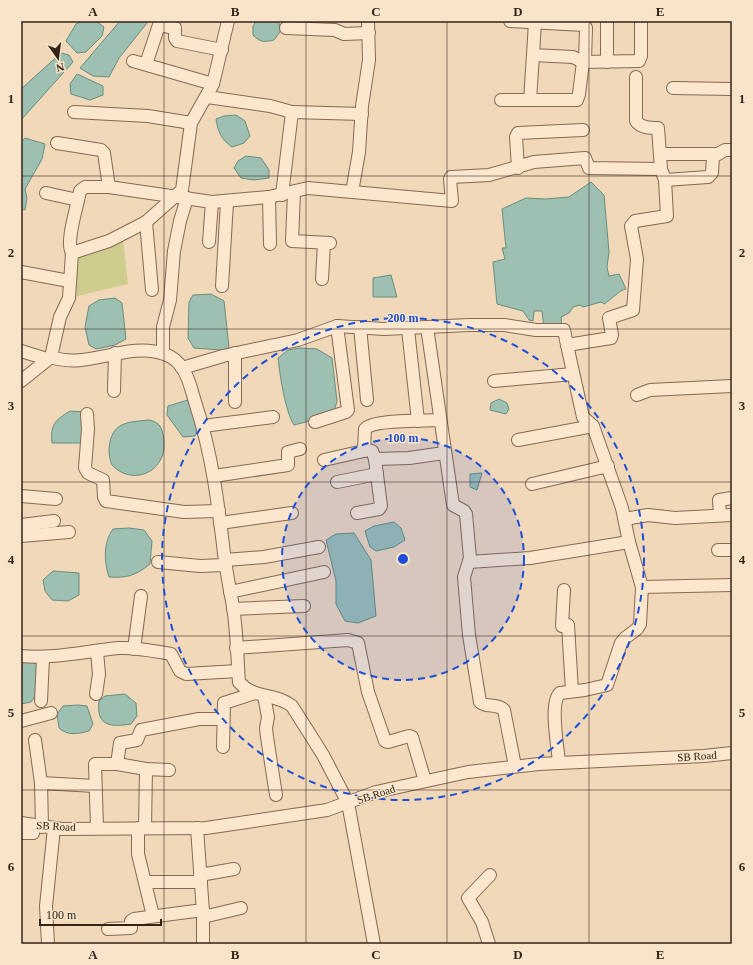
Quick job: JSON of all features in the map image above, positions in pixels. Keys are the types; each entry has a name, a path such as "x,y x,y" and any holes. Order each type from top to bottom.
{"street":[{"path":"163,353 163,327 170,300 174,251 180,221 182,190 191,123 213,84 228,21"},
{"path":"501,100 577,100 580,94 584,62 586,28 584,25 510,21"},
{"path":"607,62 608,21"},
{"path":"533,55 573,57 584,62 639,61 641,56 641,21"},
{"path":"530,100 534,22"},
{"path":"146,64 159,25 162,24 175,28 175,38 177,40 222,50"},
{"path":"286,28 335,30 344,34 369,27 370,60 362,114 359,152 352,192"},
{"path":"133,61 213,84"},
{"path":"567,345 611,338 610,318 633,310 637,258 631,226 635,221 667,216 658,128 644,126 638,124 636,121 636,77"},
{"path":"673,88 732,89"},
{"path":"207,97 270,106 292,112 362,114"},
{"path":"74,112 148,116 191,123"},
{"path":"282,195 292,112"},
{"path":"518,168 516,137 518,133 583,130"},
{"path":"57,142 101,150 104,153 110,187"},
{"path":"660,154 716,154 725,150 732,150"},
{"path":"21,381 49,358 60,317 69,298 72,253 70,249 70,236 81,188 110,187 212,202 227,202 269,197 308,188 452,201 451,177 488,175 550,160 586,158 589,168 663,174 711,175 712,160 716,154"},
{"path":"294,192 292,241 327,243 322,279"},
{"path":"46,193 78,200"},
{"path":"72,253 109,241 146,222 182,197"},
{"path":"269,197 270,244"},
{"path":"209,242 212,202"},
{"path":"222,286 227,202"},
{"path":"146,222 152,290"},
{"path":"21,272 69,281"},
{"path":"182,368 235,353 298,340 337,326 384,329 504,326 536,330 564,330 583,417 593,426 608,466 625,520 629,542 642,587 640,624 637,629 621,643 608,682 601,687 560,693 557,696 554,706 559,763"},
{"path":"315,422 348,410 337,326"},
{"path":"360,327 367,400"},
{"path":"427,327 444,453 453,505 464,511 466,514 469,562 464,577 469,635 480,702 482,704 499,707 504,710 515,766"},
{"path":"408,329 418,421"},
{"path":"21,351 49,358 79,362 115,353 146,351 163,353 179,363 187,376 203,426 214,476 225,562 233,609 239,682 244,688 259,694 284,700 298,713 323,755 348,803 374,944"},
{"path":"114,391 115,353"},
{"path":"235,353 235,402"},
{"path":"494,381 574,374"},
{"path":"637,395 650,390 732,386"},
{"path":"87,414 88,429 85,468 88,473 103,480 104,497 106,501 219,517 292,513"},
{"path":"203,426 273,417"},
{"path":"364,451 364,433 367,426 382,422 440,420"},
{"path":"518,440 593,426"},
{"path":"214,476 288,465 288,452 300,449"},
{"path":"324,460 371,450 375,459 381,508 357,514"},
{"path":"375,459 409,458 444,453"},
{"path":"532,484 608,466"},
{"path":"337,482 377,474"},
{"path":"21,496 56,499"},
{"path":"625,520 648,515 675,518 726,515 719,500 732,498"},
{"path":"21,525 54,521"},
{"path":"21,536 69,532"},
{"path":"469,562 525,558 629,542"},
{"path":"158,562 200,566 319,547"},
{"path":"718,550 732,550"},
{"path":"230,592 324,572"},
{"path":"642,587 732,585"},
{"path":"564,590 562,626 568,626 572,691"},
{"path":"134,649 141,596"},
{"path":"233,609 304,606"},
{"path":"236,648 348,640 358,643 368,692 385,741 388,742 409,736 412,737 425,781"},
{"path":"21,656 42,658 119,648 134,649 171,654 180,671 186,674 238,671"},
{"path":"96,694 99,674 97,652"},
{"path":"41,701 42,658"},
{"path":"223,747 224,703 259,694"},
{"path":"259,694 268,717 266,728 276,795"},
{"path":"21,721 51,714"},
{"path":"117,764 120,744 137,740 141,730 199,719 223,719"},
{"path":"21,833 33,833 38,826 41,783 35,740"},
{"name":"SB Road","path":"21,823 54,828 197,828 327,810 376,792 468,772 515,766 704,756 732,753"},
{"path":"97,827 95,764 117,764 146,770 170,770"},
{"path":"146,770 138,851 153,916"},
{"path":"41,783 95,786"},
{"path":"48,944 46,906 54,828"},
{"path":"197,828 203,913 203,944"},
{"path":"146,882 201,878 234,869"},
{"path":"489,944 482,922 468,898 490,875"},
{"path":"108,929 130,928 132,927 132,919 241,908"}],"shaded area":[{"path":"83,21 96,21 104,27 102,36 86,52 77,53 66,41 76,24"},
{"path":"120,21 147,21 147,23 119,58 109,77 93,76 80,68"},
{"path":"256,21 275,21 279,23 280,32 274,40 261,41 253,35 253,26"},
{"path":"61,53 69,55 73,62 21,120 21,89"},
{"path":"77,74 103,86 103,95 90,100 71,94 70,84"},
{"path":"236,115 245,121 250,136 244,143 232,147 221,135 216,119 224,116"},
{"path":"25,138 45,144 42,159 25,189 27,198 25,210 21,209 21,142"},
{"path":"246,156 261,158 269,170 269,178 254,180 241,178 234,168 238,161"},
{"path":"591,182 604,195 609,252 607,267 609,276 619,274 626,289 604,304 601,302 583,307 580,305 573,307 569,313 561,317 562,327 544,328 542,311 534,311 533,321 529,320 523,311 497,304 493,262 505,259 502,248 506,248 502,209 526,198 545,199 569,197"},
{"path":"123,240 128,284 73,297 75,257"},
{"path":"391,275 397,297 373,297 373,278"},
{"path":"211,294 224,301 229,348 221,350 194,348 188,338 189,302 193,295"},
{"path":"115,298 122,303 126,339 115,345 96,349 89,345 85,327 89,306 99,300"},
{"path":"300,348 317,349 332,358 337,401 333,415 294,425 288,411 278,358 288,350"},
{"path":"499,399 507,403 509,409 506,414 490,410 491,403"},
{"path":"188,400 198,430 195,436 183,437 167,415 168,406"},
{"path":"70,411 87,412 85,443 52,443 53,427 57,420"},
{"path":"150,420 159,425 163,435 163,454 159,462 154,469 146,473 130,475 121,472 111,463 109,449 110,440 113,433 117,428 127,423"},
{"path":"482,473 477,490 470,487 470,474"},
{"path":"394,522 401,528 405,540 394,547 376,551 370,547 365,531 374,526"},
{"path":"129,528 144,530 152,541 150,564 135,574 121,577 109,577 105,558 107,540 113,529"},
{"path":"354,533 371,560 376,616 358,623 345,621 336,604 336,581 326,540 336,534"},
{"path":"53,571 79,573 79,595 68,601 52,600 45,591 43,580"},
{"path":"22,662 36,663 39,674 39,684 37,693 31,702 21,704"},
{"path":"125,694 136,703 137,716 131,724 111,725 106,723 100,716 99,701 105,696"},
{"path":"63,706 87,706 93,724 89,731 73,734 62,731 59,728 57,714"}]}
